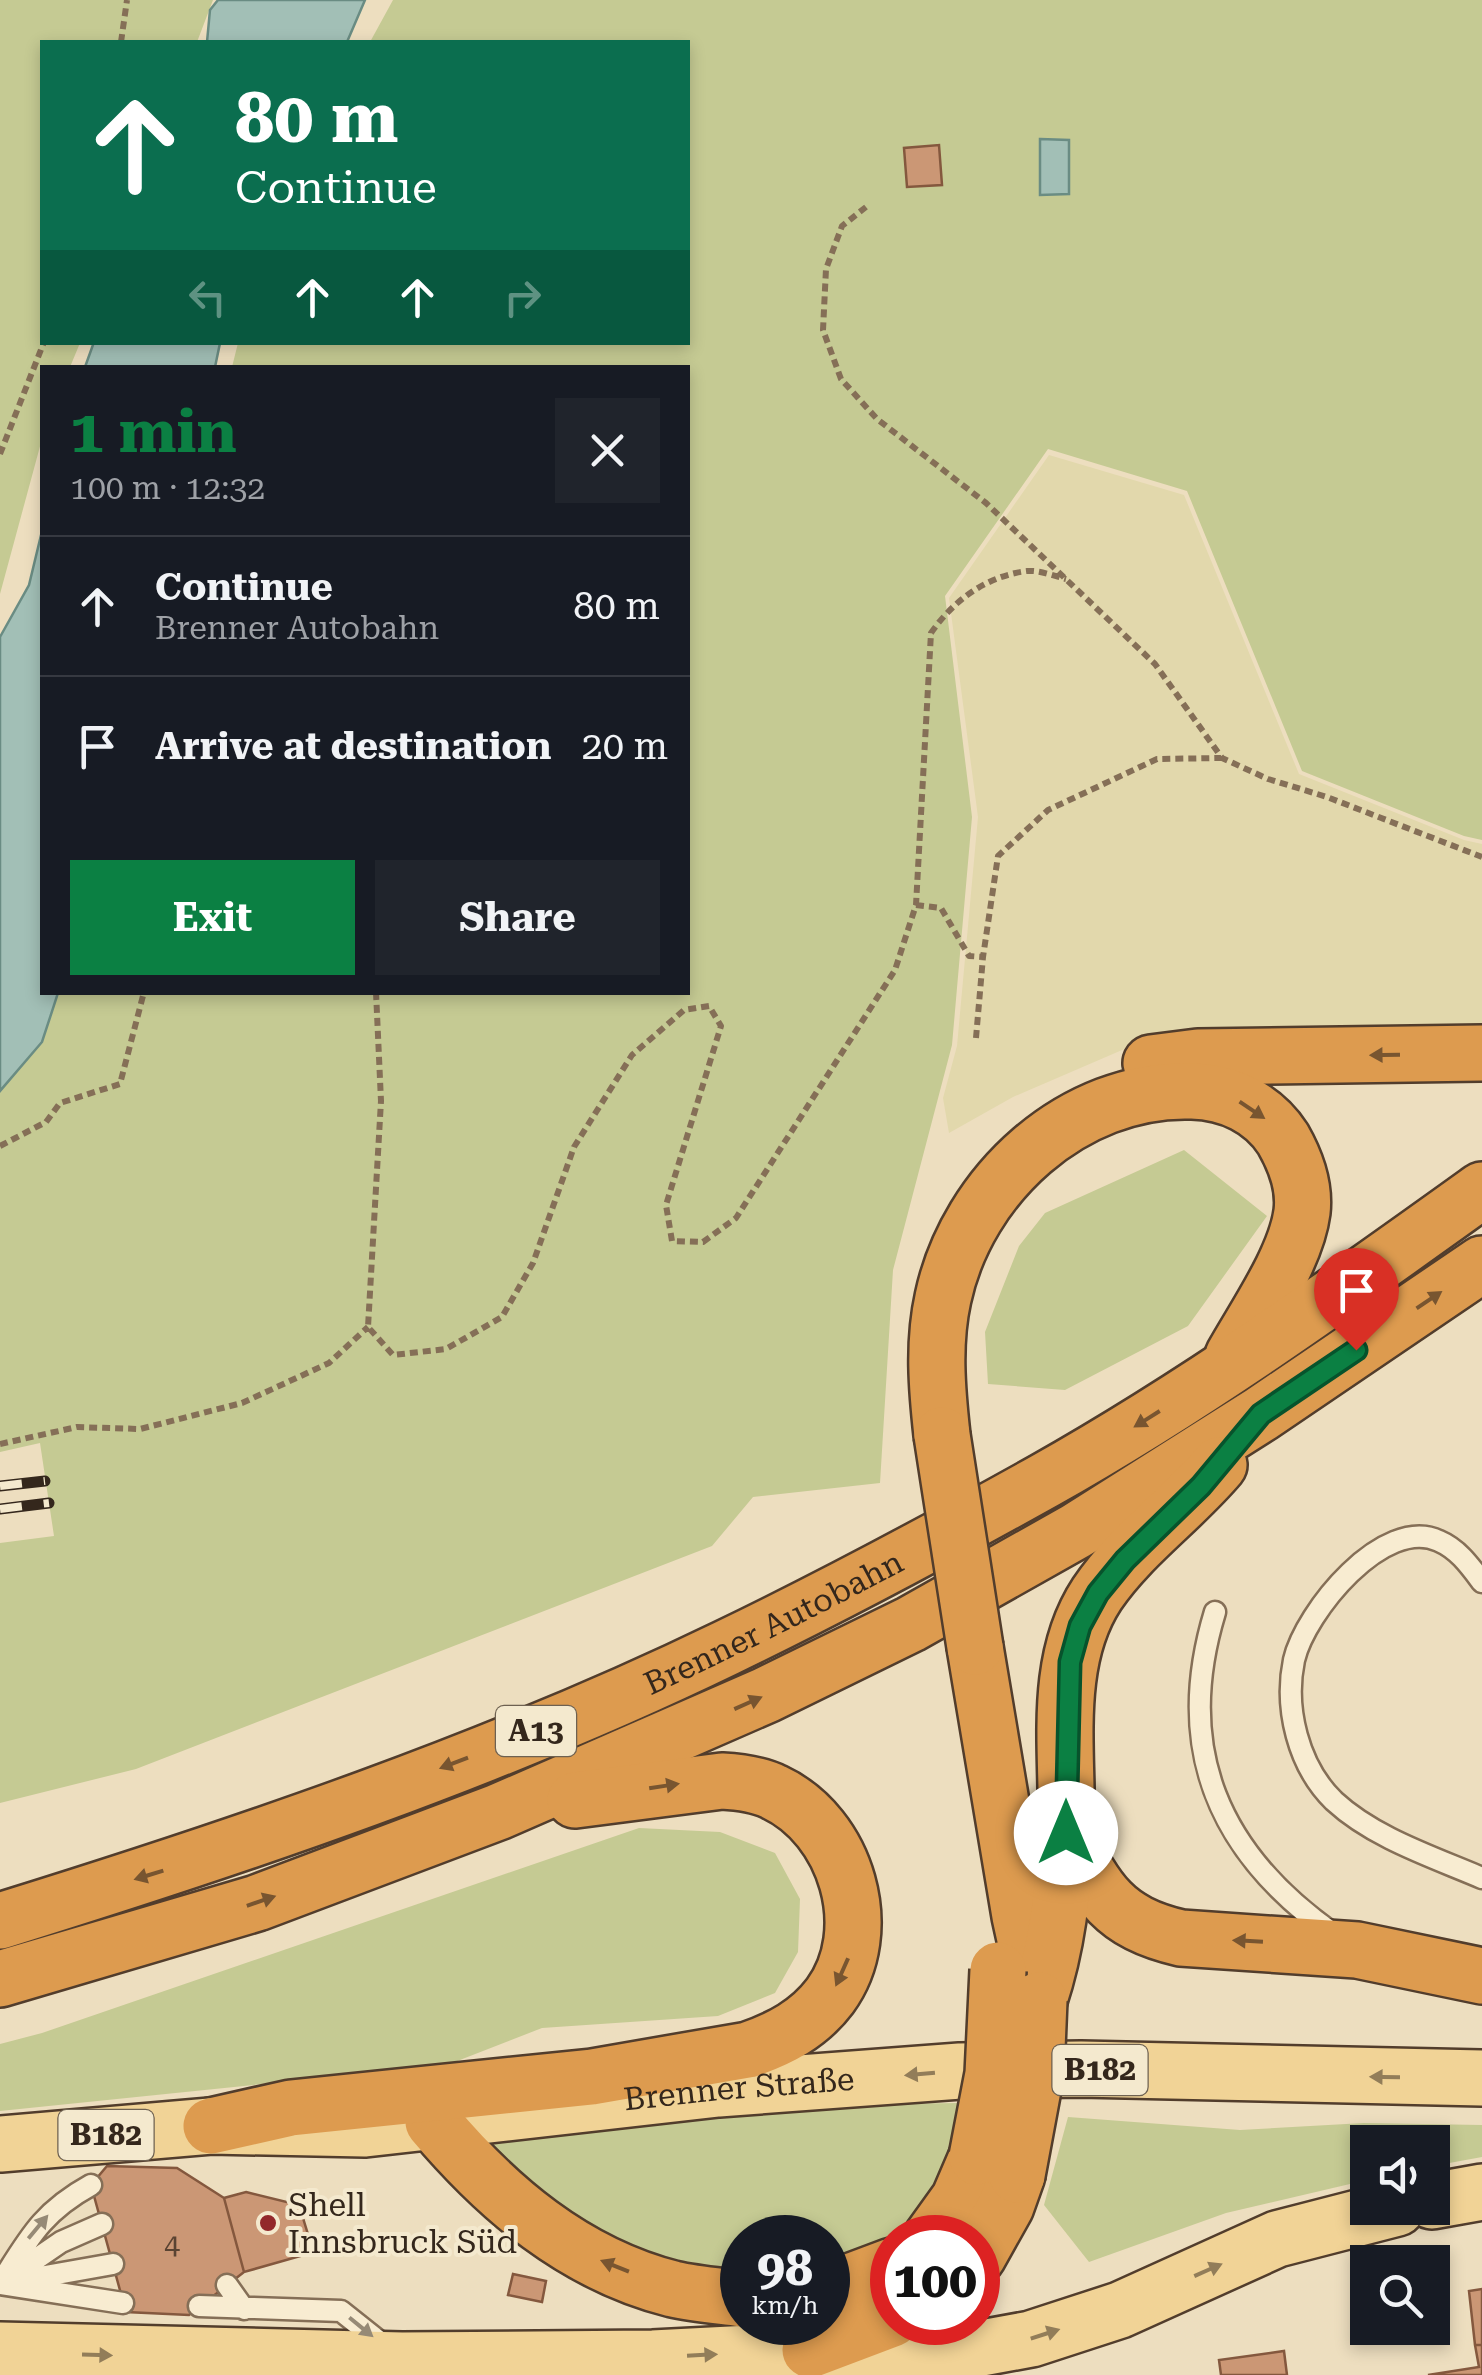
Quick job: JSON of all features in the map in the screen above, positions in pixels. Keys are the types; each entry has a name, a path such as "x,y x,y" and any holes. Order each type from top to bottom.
{"highway":[{"path":"927,1444 908,1402 908,1330 915,1288 929,1243 966,1176 996,1142 1036,1109 1106,1075 1174,1060 1482,1053"},
{"path":"947,2215 958,2200 997,2166 1036,2073 1030,1970 960,1654 927,1444 941,1310 950,1273 970,1224 1000,1182 1044,1141 1098,1110 1144,1094 1194,1091 1238,1100 1260,1113 1278,1132 1296,1167 1302,1209 1298,1232 1228,1365"},
{"name":"Brenner Autobahn","path":"0,1921 189,1862 509,1743 724,1649 1047,1480 1152,1417 1482,1190"},
{"name":"Brenner Autobahn","path":"0,1979 257,1904 498,1812 766,1695 911,1624 1076,1531 1261,1414 1482,1264"},
{"path":"1030,1970 1066,1833 1067,1696 1070,1662 1080,1626 1098,1593 1125,1560 1201,1486 1261,1414"},
{"path":"211,2126 291,2108 592,2077 748,2050 804,2024 839,1982 851,1952 853,1917 842,1867 814,1821 772,1790 744,1782 686,1783 498,1812"},
{"path":"1066,1833 1104,1896 1122,1916 1152,1931 1181,1938 1357,1950 1482,1976"},
{"path":"433,2122 521,2213 554,2235 601,2261 672,2289 720,2296"},
{"path":"997,2166 1006,2206 1000,2217"},
{"path":"810,2350 870,2327"}],"main road":[{"name":"Brenner Straße","path":"0,2144 211,2126 365,2129 718,2088 960,2070 1482,2078"},
{"path":"1450,2197 1482,2192"},
{"path":"0,2350 402,2360 654,2358 810,2350 944,2355 1031,2339 1120,2310 1277,2239 1350,2220"}],"lane":[{"path":"1482,1582 1464,1558 1438,1540 1413,1535 1390,1541 1358,1566 1314,1617 1294,1661 1292,1691 1294,1732 1308,1764 1333,1800 1368,1825 1482,1878"},
{"path":"1215,1612 1202,1654 1198,1687 1204,1746 1215,1793 1246,1853 1270,1881 1295,1907 1357,1950"},
{"path":"0,2284 34,2229 63,2201 92,2185"},
{"path":"0,2284 60,2242 102,2224"},
{"path":"0,2284 113,2264"},
{"path":"0,2284 124,2303"},
{"path":"227,2285 244,2308"},
{"path":"199,2306 341,2311 402,2360"}],"path":[{"path":"121,40 127,0"},
{"path":"866,207 842,226 826,270 824,330 840,379 877,419 986,503 1155,664 1222,758"},
{"path":"0,454 43,345"},
{"path":"368,1326 393,1355 446,1349 502,1317 533,1263 574,1146 632,1055 684,1010 709,1006 721,1026 666,1206 672,1242 703,1242 736,1218 895,970 916,906 931,633 947,609 988,582 1030,570 1066,579"},
{"path":"976,1038 998,856 1048,810 1157,759 1222,758 1268,779 1482,857"},
{"path":"916,906 940,908 969,956 983,957"},
{"path":"0,1146 46,1122 60,1104 120,1084 143,995"},
{"path":"0,1444 77,1427 140,1429 242,1402 330,1363 368,1326 381,1101 376,995"}],"shaded area":[{"path":"1049,455 1184,495 1299,774 1482,844 1482,1028 1143,1041 1013,1097 949,1133 943,1098 957,1046 978,817 949,598"}],"green space":[{"path":"0,0 213,0 198,40 40,40 40,345 79,345 71,365 40,365 40,446 0,594"},
{"path":"393,0 1482,0 1482,840 1302,771 1187,491 1048,449 945,596 972,817 952,1045 893,1270 880,1483 753,1497 712,1546 136,1769 0,1803 0,1543 54,1536 40,1443 0,1452 0,1091 42,1042 57,995 690,995 690,365 232,365 238,345 690,345 690,40 371,40"},
{"path":"1184,1150 1267,1216 1188,1326 1065,1390 988,1384 985,1332 1019,1246 1045,1213"},
{"path":"639,1828 720,1832 775,1853 800,1899 798,1952 775,1993 718,2016 542,2028 447,2065 0,2111 0,2044 42,2033"},
{"path":"959,2103 938,2186 917,2215 870,2215 870,2249 850,2258 850,2215 720,2215 720,2270 650,2254 586,2227 543,2199 479,2135 727,2106"},
{"path":"1068,2117 1240,2130 1364,2123 1482,2125 1482,2157 1450,2163 1450,2125 1350,2125 1350,2184 1226,2213 1089,2262 1044,2205"}],"water":[{"path":"218,0 365,0 348,40 207,40 210,10"},
{"path":"1040,139 1069,140 1069,194 1040,195"},
{"path":"93,345 220,345 215,365 86,365"},
{"path":"40,539 40,995 57,995 42,1042 0,1091 0,637 29,585"}],"building":[{"path":"939,145 942,185 907,187 904,148"},
{"path":"107,2166 177,2168 224,2198 244,2272 189,2315 126,2312 91,2185"},
{"name":"Shell Innsbruck Süd","path":"246,2192 299,2205 310,2241 304,2255 244,2272 224,2198"},
{"path":"513,2274 546,2281 542,2302 508,2295"},
{"path":"1482,2289 1482,2345 1475,2345 1469,2291"},
{"path":"1475,2345 1482,2345 1482,2375 1428,2375 1479,2367"},
{"path":"1284,2351 1287,2375 1221,2375 1219,2360"}],"railway":[{"path":"0,1486 45,1481"},
{"path":"0,1509 49,1503"}],"place":[{"name":"Shell Innsbruck Süd","path":"268,2223"}],"route":[{"path":"1066,1833 1070,1662 1080,1626 1098,1593 1125,1560 1201,1486 1261,1414 1356,1350"}]}
